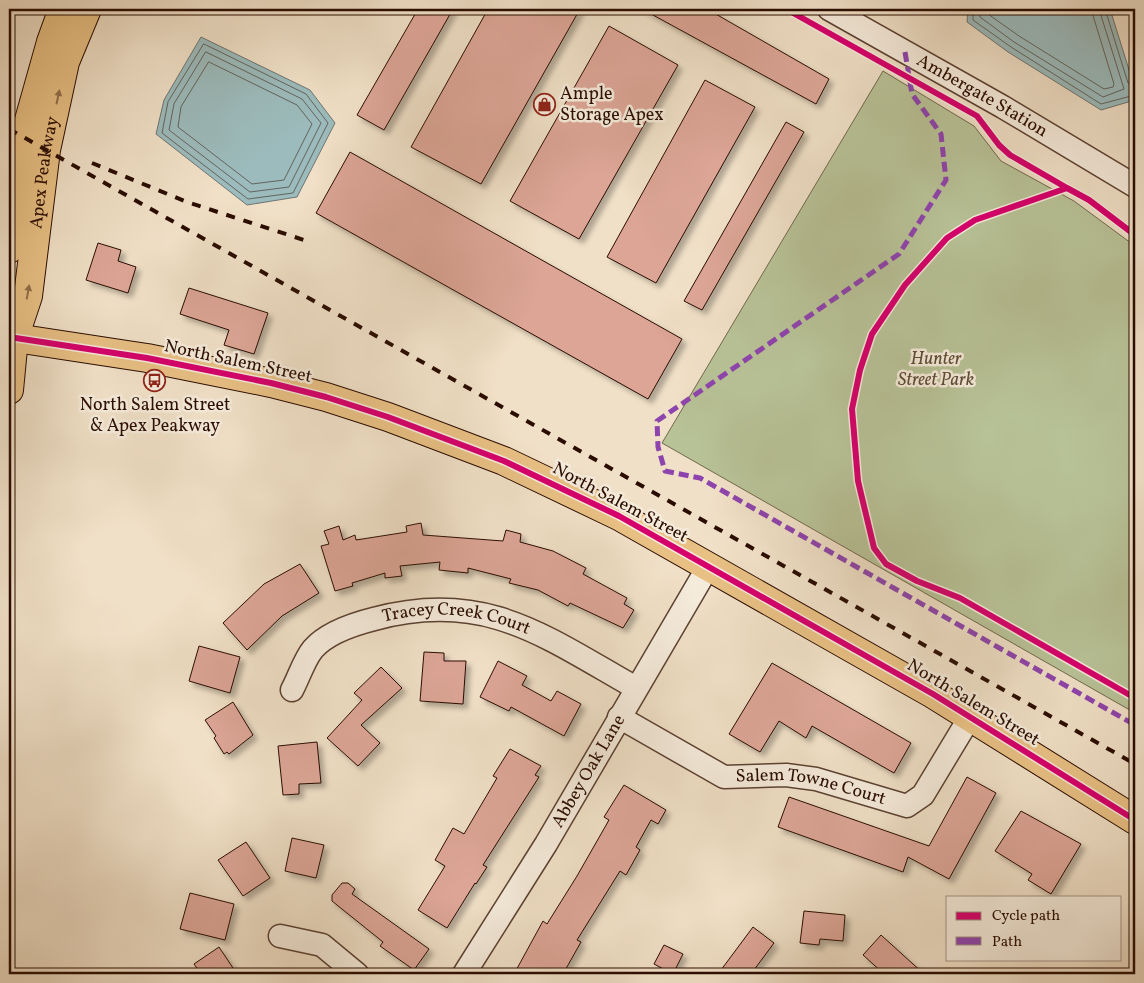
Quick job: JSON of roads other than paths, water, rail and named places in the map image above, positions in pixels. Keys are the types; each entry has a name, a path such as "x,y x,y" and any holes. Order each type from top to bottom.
{"main road":[{"name":"Apex Peakway","path":"9,249 24,138 50,42 63,9"},
{"name":"Apex Peakway","path":"9,390 11,331 28,296 46,150 63,71 87,9"},
{"name":"North Salem Street","path":"11,331 271,383 326,397 388,417 504,461 619,516 708,566 970,717 1135,820"}],"street":[{"name":"Ambergate Station","path":"829,9 1003,107 1135,186"},
{"name":"Abbey Oak Lane","path":"464,974 546,844 708,566"},
{"name":"Tracey Creek Court","path":"292,690 313,649 329,637 358,623 398,612 431,608 459,609 519,625 543,635 636,688"},
{"name":"Salem Towne Court","path":"619,717 724,777 786,775 816,779 907,806 923,795 970,717"},
{"path":"280,936 322,945 357,974"}],"water":[{"path":"968,9 1110,9 1135,89 1135,100 1101,110 1008,52 967,22"},
{"path":"201,37 310,90 335,123 297,197 247,205 156,134 164,100"}],"railway":[{"path":"9,129 1135,764"},
{"path":"92,163 187,202 304,240"}],"place":[{"name":"Ample Storage Apex","path":"544,104"},
{"name":"North Salem Street & Apex Peakway","path":"155,380"}],"park label":[{"name":"Hunter Street Park","path":"936,369"}]}
